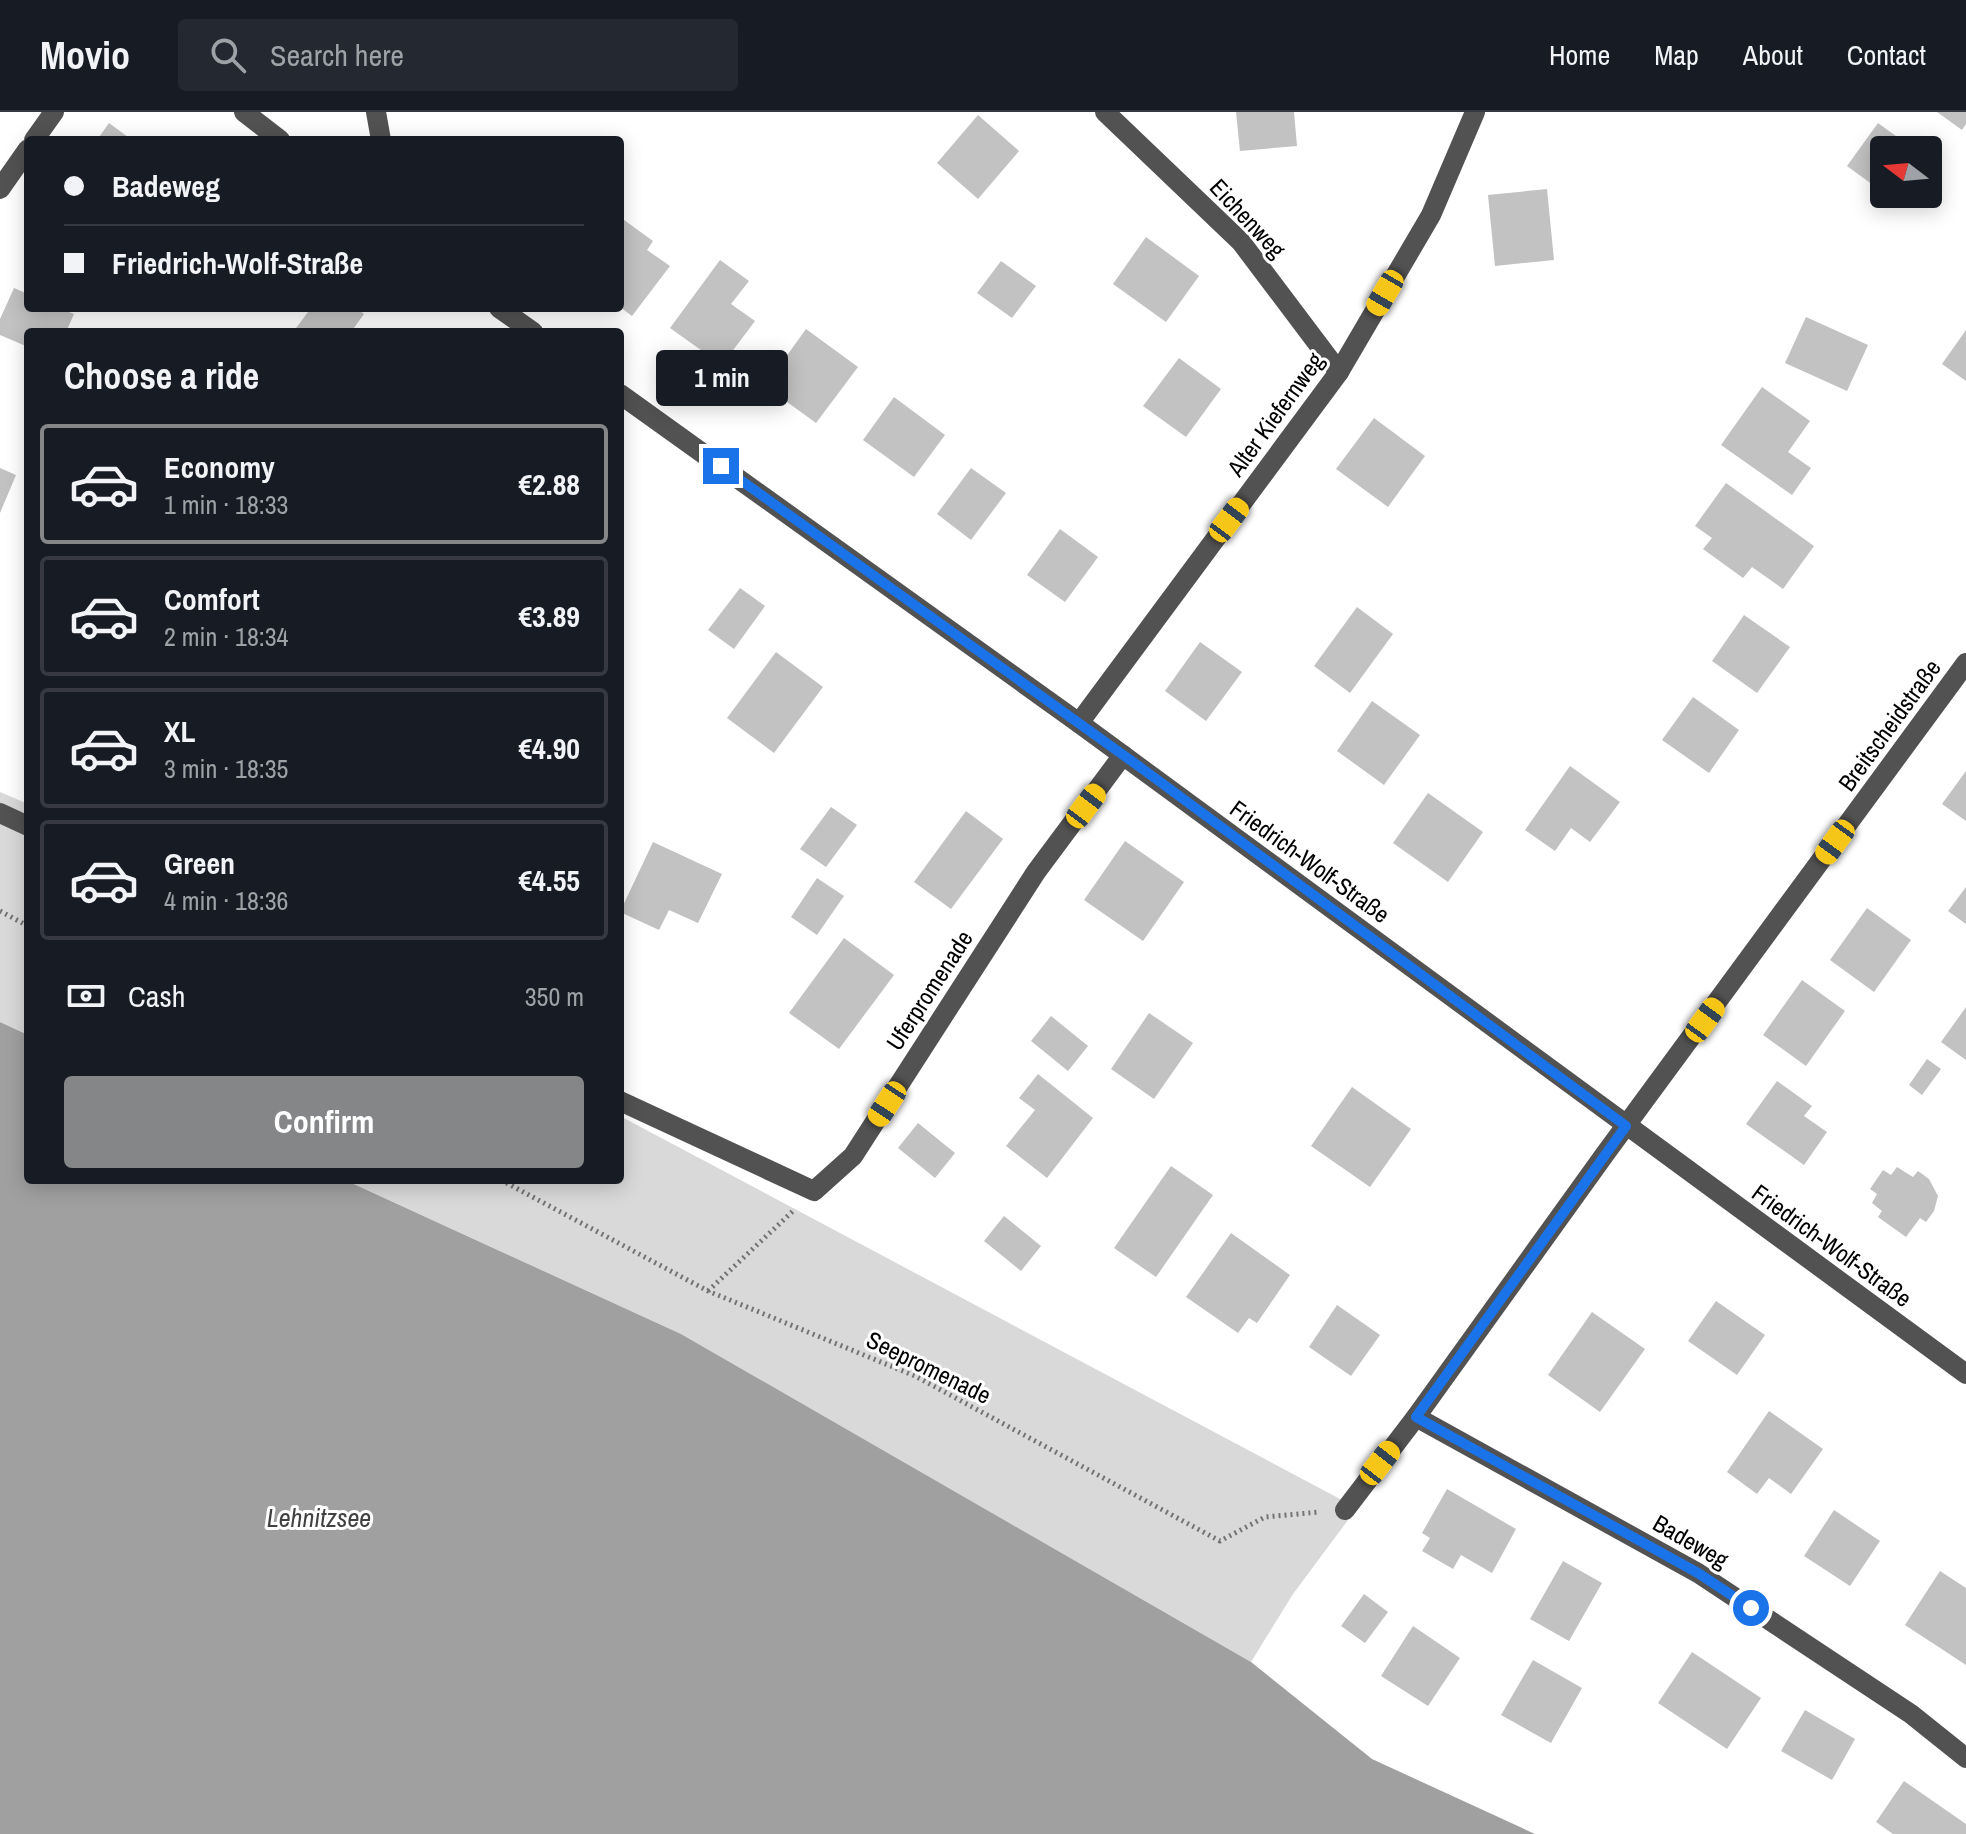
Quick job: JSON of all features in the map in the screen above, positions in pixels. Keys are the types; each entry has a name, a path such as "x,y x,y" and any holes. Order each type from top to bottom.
{"street":[{"path":"37,136 54,112"},
{"path":"244,112 275,136"},
{"path":"376,112 380,136"},
{"name":"Eichenweg","path":"1105,112 1241,242 1339,372"},
{"name":"Alter Kiefernweg","path":"1079,723 1339,372 1431,215 1475,112"},
{"path":"0,189 24,155"},
{"path":"505,312 527,328"},
{"name":"Friedrich-Wolf-Straße","path":"624,397 1123,755 1966,1374"},
{"name":"Breitscheidstraße","path":"1626,1126 1966,663"},
{"name":"Uferpromenade","path":"814,1191 853,1156 1036,872 1123,755"},
{"path":"0,813 24,824"},
{"path":"624,1103 814,1191"},
{"path":"1345,1510 1626,1126"},
{"name":"Badeweg","path":"1416,1417 1698,1573 1911,1714 1966,1758"}],"path":[{"path":"0,911 24,924"},
{"name":"Seepromenade","path":"508,1184 708,1291 915,1376 1220,1541 1265,1517 1345,1510"},
{"path":"708,1291 814,1191"}],"shaded area":[{"path":"0,792 24,802 24,1033 0,1022"},
{"path":"624,1118 1357,1508 1293,1594 1251,1662 681,1334 354,1184 624,1184"}],"water":[{"name":"Lehnitzsee","path":"0,1022 24,1033 24,1184 354,1184 681,1334 1251,1662 1372,1759 1535,1834 0,1834"}],"building":[{"path":"1236,112 1294,112 1297,146 1240,151"},
{"path":"1937,112 1966,112 1966,124 1962,130"},
{"path":"978,115 1019,151 978,199 937,163"},
{"path":"109,123 127,136 100,136"},
{"path":"1878,123 1896,136 1870,136 1870,183 1847,166"},
{"path":"1547,189 1554,260 1495,266 1488,195"},
{"path":"624,220 653,241 647,250 670,266 632,316 624,310"},
{"path":"1146,237 1199,276 1166,322 1113,284"},
{"path":"720,260 749,281 731,304 755,321 722,365 670,328"},
{"path":"1001,261 1036,286 1012,318 977,293"},
{"path":"14,288 24,292 24,312 74,314 68,328 24,328 24,345 0,335 0,319"},
{"path":"308,312 364,314 354,328 296,328"},
{"path":"1806,317 1868,345 1847,391 1785,363"},
{"path":"806,329 858,367 816,423 765,386"},
{"path":"1966,330 1966,381 1942,364"},
{"path":"1179,358 1221,389 1186,437 1143,406"},
{"path":"1762,387 1810,421 1788,452 1811,468 1792,495 1721,445"},
{"path":"894,397 945,435 914,477 863,440"},
{"path":"1374,418 1425,456 1388,507 1336,469"},
{"path":"0,468 16,475 0,513"},
{"path":"971,468 1006,493 971,540 937,514"},
{"path":"1726,483 1814,546 1783,589 1752,567 1743,578 1703,549 1712,538 1695,526"},
{"path":"1060,529 1098,557 1065,602 1027,575"},
{"path":"740,588 765,606 734,649 708,630"},
{"path":"1357,607 1393,634 1350,693 1314,666"},
{"path":"1744,615 1790,647 1757,693 1712,661"},
{"path":"1200,642 1242,672 1206,721 1165,691"},
{"path":"776,652 823,687 774,753 727,718"},
{"path":"1693,697 1739,730 1709,773 1662,740"},
{"path":"1372,701 1420,735 1384,785 1337,751"},
{"path":"1570,766 1620,802 1590,842 1571,828 1555,851 1525,830"},
{"path":"1966,771 1966,821 1942,804"},
{"path":"1428,793 1483,832 1448,882 1393,843"},
{"path":"831,807 857,825 826,867 800,849"},
{"path":"966,811 1003,839 951,909 914,882"},
{"path":"1125,841 1184,882 1143,941 1084,900"},
{"path":"653,842 722,874 698,923 669,910 659,930 624,914 624,904"},
{"path":"817,878 844,896 817,935 791,917"},
{"path":"1966,887 1966,924 1948,911"},
{"path":"1867,908 1911,940 1874,992 1830,960"},
{"path":"844,938 894,975 839,1049 789,1013"},
{"path":"1802,980 1845,1011 1806,1066 1763,1035"},
{"path":"1966,1007 1966,1060 1941,1042"},
{"path":"1149,1013 1193,1043 1154,1099 1111,1069"},
{"path":"1051,1016 1088,1046 1068,1071 1031,1041"},
{"path":"1927,1059 1941,1069 1922,1095 1909,1085"},
{"path":"1038,1074 1093,1118 1047,1178 1006,1146 1035,1110 1019,1098"},
{"path":"1777,1081 1812,1106 1804,1116 1827,1132 1804,1165 1746,1124"},
{"path":"1352,1087 1411,1129 1370,1187 1311,1146"},
{"path":"918,1123 955,1153 935,1178 898,1148"},
{"path":"1171,1166 1213,1195 1156,1277 1114,1248"},
{"path":"1897,1167 1913,1177 1918,1171 1929,1179 1938,1196 1934,1211 1926,1222 1920,1218 1906,1237 1878,1217 1882,1211 1872,1203 1877,1194 1870,1189 1883,1170 1891,1175"},
{"path":"1004,1216 1041,1246 1021,1271 984,1241"},
{"path":"1231,1233 1290,1275 1257,1323 1249,1318 1238,1333 1186,1297"},
{"path":"1716,1301 1765,1335 1737,1375 1688,1341"},
{"path":"1337,1305 1380,1335 1351,1376 1309,1347"},
{"path":"1592,1312 1645,1349 1600,1412 1548,1375"},
{"path":"1769,1411 1823,1449 1791,1494 1769,1478 1757,1494 1727,1472"},
{"path":"1447,1489 1516,1529 1492,1573 1461,1555 1453,1569 1422,1551 1430,1538 1422,1533"},
{"path":"1834,1510 1880,1541 1850,1586 1804,1556"},
{"path":"1563,1561 1602,1583 1569,1641 1530,1619"},
{"path":"1940,1571 1966,1588 1966,1665 1905,1625"},
{"path":"1364,1594 1388,1612 1365,1643 1341,1626"},
{"path":"1413,1626 1460,1658 1428,1706 1381,1676"},
{"path":"1692,1652 1761,1698 1727,1749 1658,1703"},
{"path":"1533,1660 1582,1688 1551,1743 1501,1715"},
{"path":"1805,1710 1855,1739 1832,1780 1781,1751"},
{"path":"1904,1781 1966,1824 1966,1834 1893,1834 1876,1822"}],"route":[{"path":"721,466 1064,711 1626,1126 1416,1417 1698,1573 1751,1608"}]}
